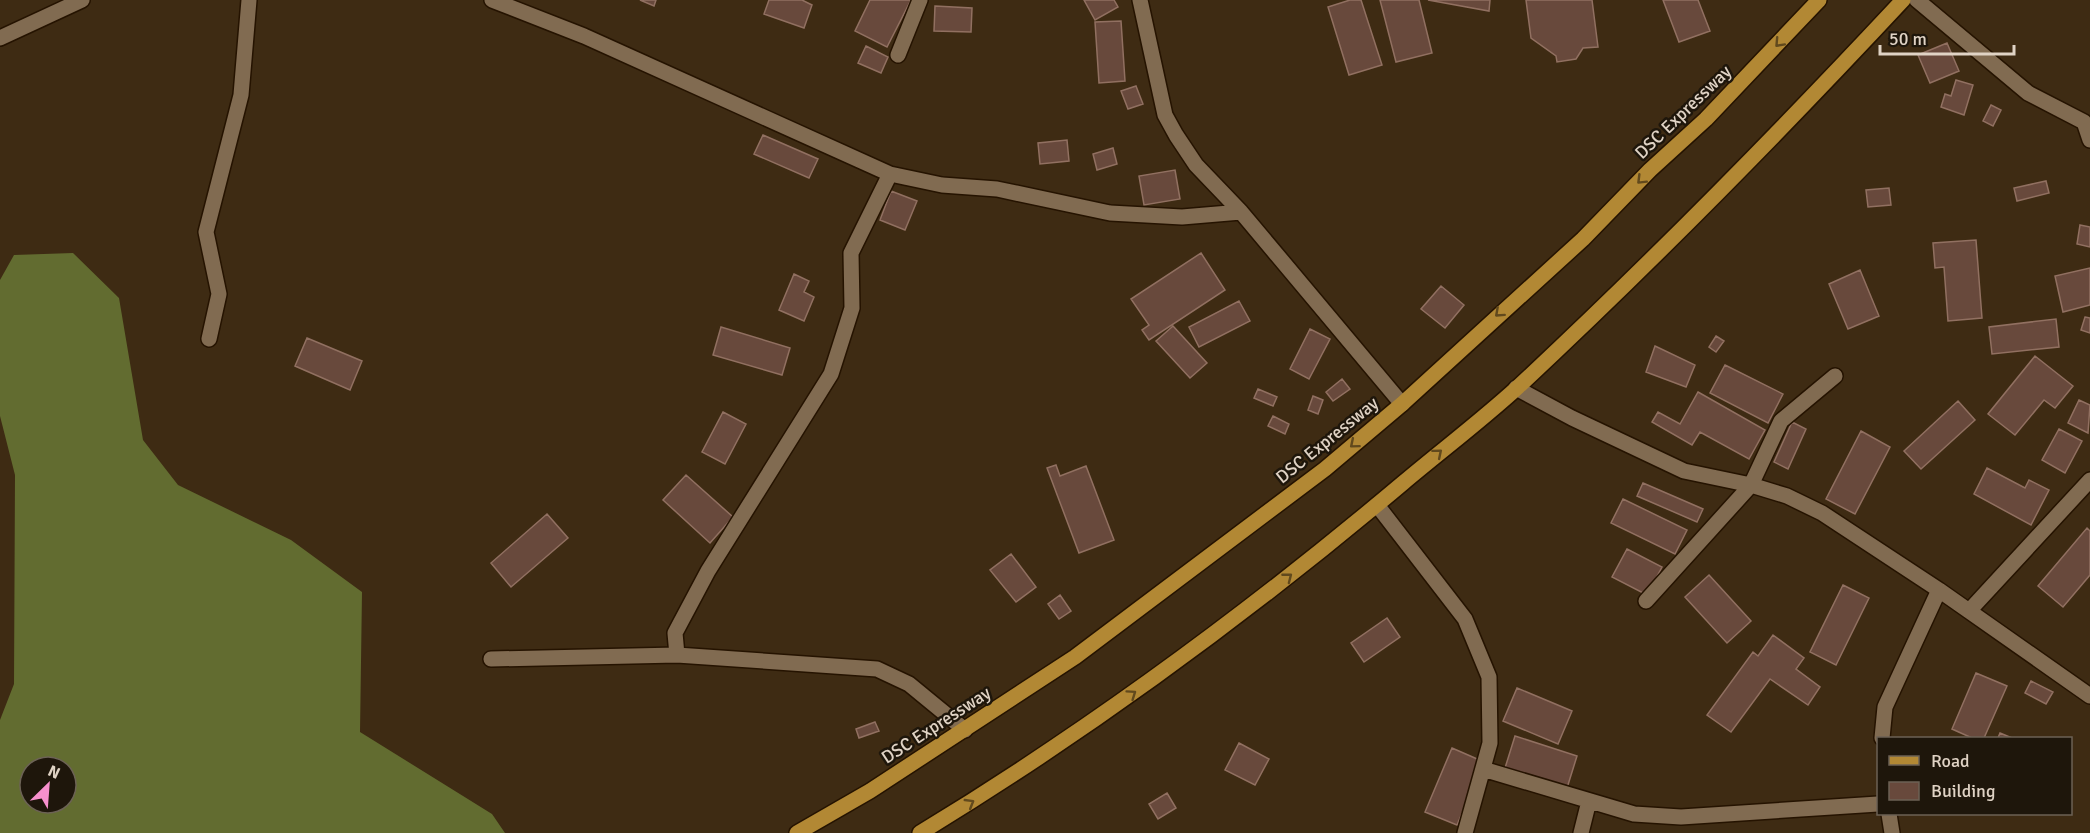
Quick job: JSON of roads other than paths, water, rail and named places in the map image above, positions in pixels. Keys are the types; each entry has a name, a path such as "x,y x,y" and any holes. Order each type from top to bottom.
{"main road":[{"name":"DSC Expressway","path":"797,833 870,791 1075,657 1325,469 1402,404 1583,238 1650,170 1706,119 1819,0"},
{"path":"920,833 996,787 1170,668 1377,505 1516,388 1715,198 1903,0"}],"street":[{"path":"0,38 82,0"},
{"path":"209,339 219,294 206,232 241,95 249,0"},
{"path":"492,0 584,36 890,174 942,185 997,189 1110,213 1182,217 1241,212"},
{"path":"898,55 920,0"},
{"path":"1140,0 1165,115 1196,165 1241,212 1402,404"},
{"path":"1917,0 2028,93 2084,122 2090,140"},
{"path":"678,655 675,633 708,571 831,374 852,308 851,253 890,174"},
{"path":"1646,601 1751,485 1781,421 1835,376"},
{"path":"1516,388 1572,418 1684,471 1751,485 1787,496 1822,513 1939,590 2090,696"},
{"path":"1969,611 2090,480"},
{"path":"1377,505 1465,619 1489,677 1490,743 1465,833"},
{"path":"1882,737 1885,707 1939,590"},
{"path":"491,659 678,655 877,669 909,684 965,730"},
{"path":"1483,769 1634,814 1681,817 1877,804"},
{"path":"1581,833 1589,801"},
{"path":"1889,815 1892,833"}]}
